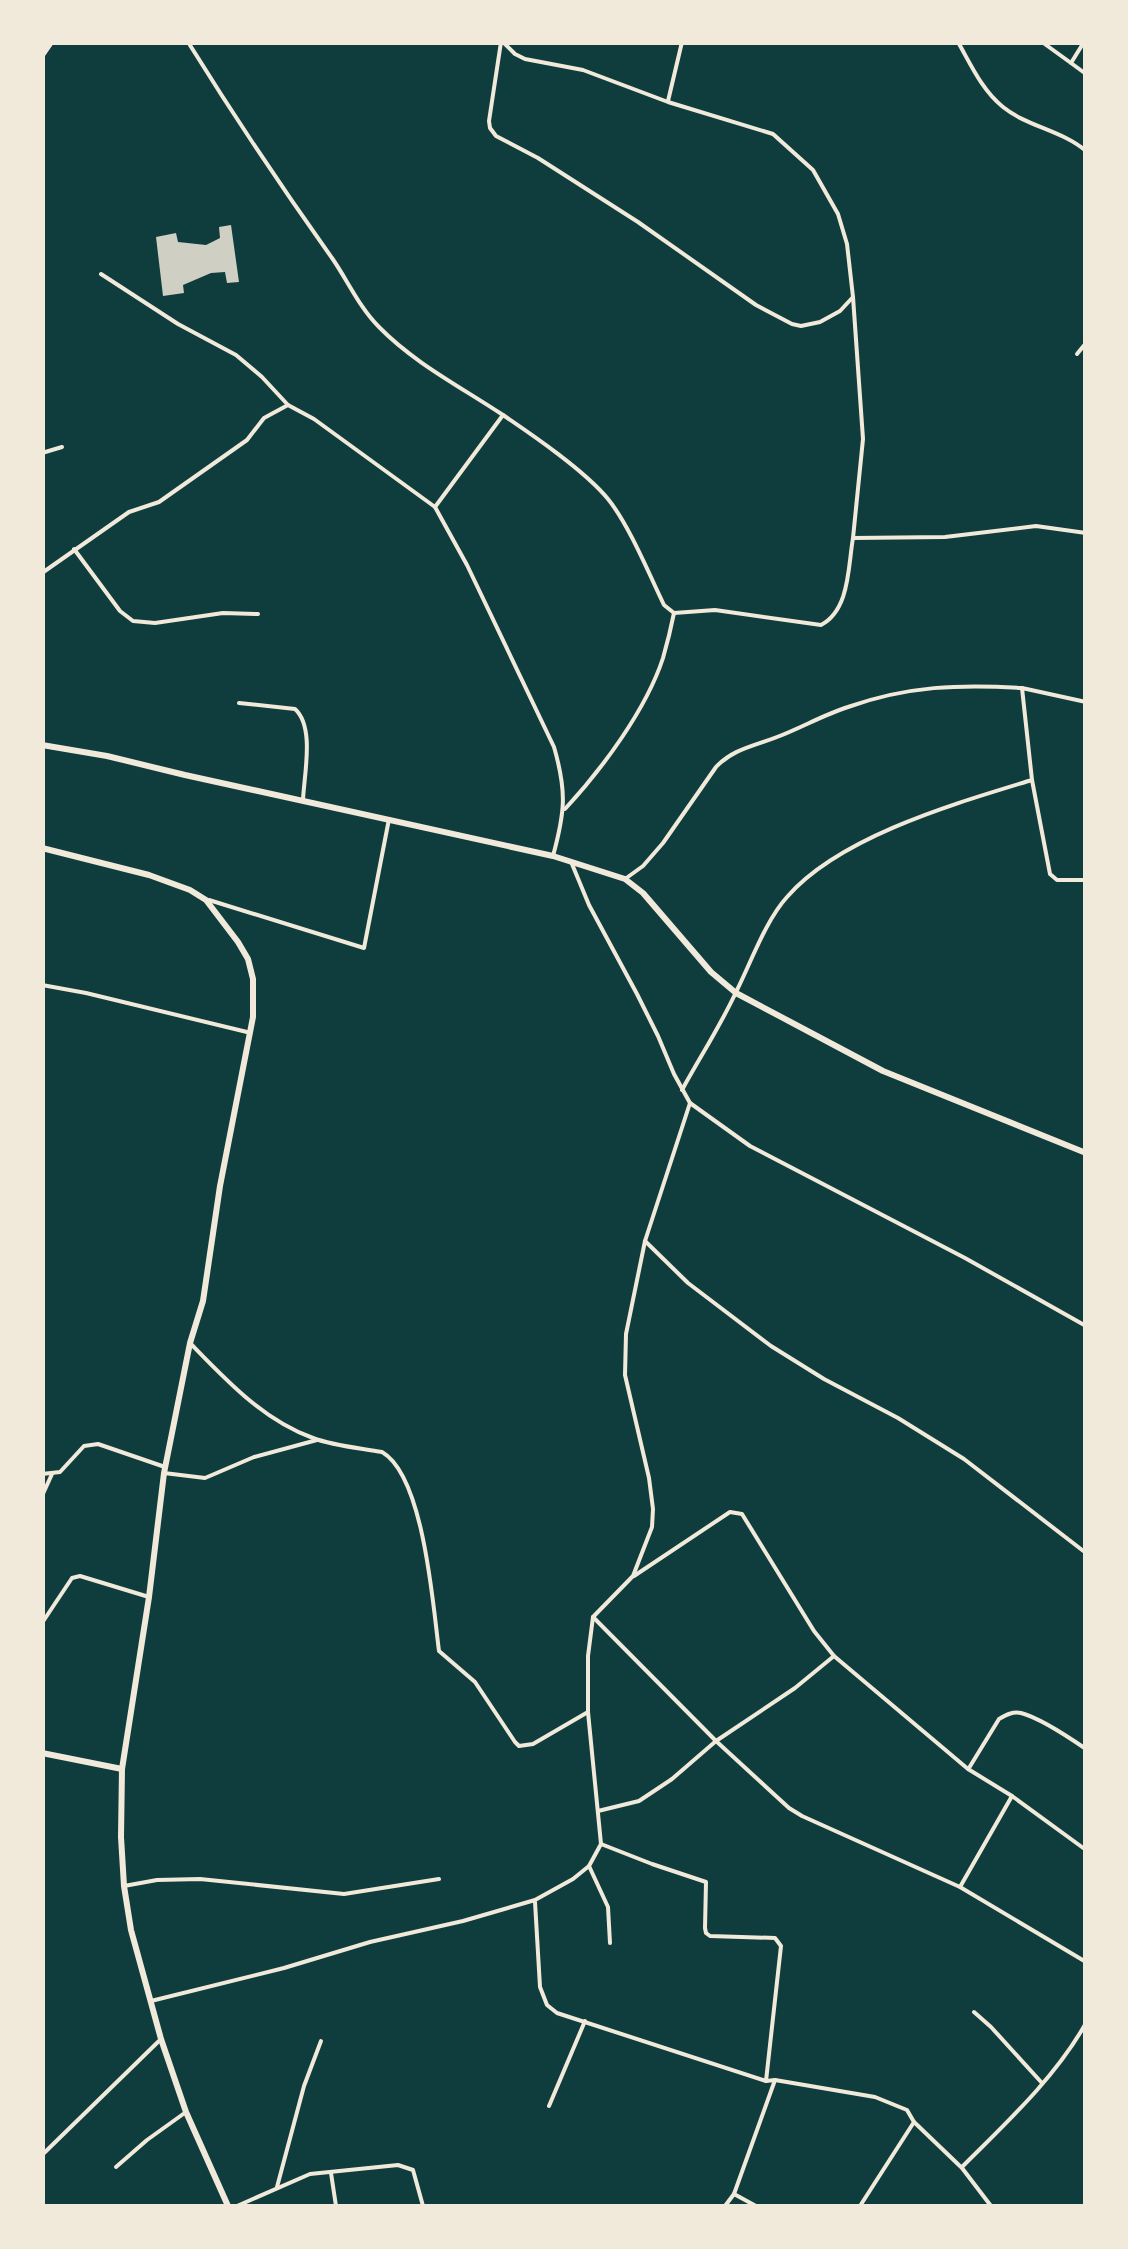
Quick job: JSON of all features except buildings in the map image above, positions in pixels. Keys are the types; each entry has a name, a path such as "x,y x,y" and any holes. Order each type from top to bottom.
{"main road":[{"path":"42,746 107,756 389,818 570,860 625,879 643,894 711,972 736,993 882,1071 1086,1153"},
{"path":"42,851 149,874 190,890 206,900 238,942 253,980 253,1016 220,1186 203,1302 190,1343 165,1470 122,1769 121,1837 130,1930 186,2112 228,2206"},
{"path":"42,1752 122,1769"}],"street":[{"path":"188,42 364,311 421,362 503,414 608,498 664,605 674,613 714,610 822,625 838,609 846,580 864,438 847,244 838,214 813,170 773,134 668,102 583,70 525,59 502,42"},
{"path":"502,42 489,121 496,136 538,158 756,305 792,324 820,322 853,297"},
{"path":"668,102 682,42"},
{"path":"958,42 984,88 1004,108 1074,141 1086,151"},
{"path":"1042,42 1086,74"},
{"path":"1071,63 1084,42"},
{"path":"100,274 178,324 236,355 288,405 314,418 435,507 554,747 564,810 554,856"},
{"path":"1076,354 1086,343"},
{"path":"42,573 129,512 158,502 246,440 264,418 288,405"},
{"path":"435,507 503,414"},
{"path":"42,453 62,447"},
{"path":"853,538 945,537 1036,526 1086,533"},
{"path":"74,549 120,612 133,621 258,614"},
{"path":"564,810 615,746 650,688 674,613"},
{"path":"625,879 650,860 725,758 865,700 913,689 956,685 1022,688 1086,702"},
{"path":"1022,688 1032,780 1050,874 1057,880 1086,880"},
{"path":"239,703 295,709 300,713 307,736 303,800"},
{"path":"682,1090 784,899 804,880 888,831 936,810 1032,780"},
{"path":"206,900 364,948 389,818"},
{"path":"570,860 589,906 690,1103 750,1146 1086,1326"},
{"path":"42,986 250,1032"},
{"path":"634,1576 652,1527 653,1508 624,1375 626,1334 645,1241 690,1103"},
{"path":"645,1241 688,1283 771,1346 964,1459 1086,1553"},
{"path":"190,1343 234,1388 282,1424 317,1440 389,1456 400,1470 419,1518 438,1651 475,1682 519,1746 533,1744 588,1712"},
{"path":"42,1474 64,1468 84,1446 98,1444 165,1470 205,1478 254,1457 317,1440"},
{"path":"42,1496 52,1474"},
{"path":"151,2001 535,1900 589,1866 601,1844 588,1712 588,1656 594,1617 634,1576 730,1512 742,1514 814,1631 834,1656 968,1769 1086,1850"},
{"path":"1078,1546 1086,1540"},
{"path":"42,1623 72,1578 80,1576 149,1597"},
{"path":"594,1617 716,1741 789,1808 960,1887 1086,1962"},
{"path":"598,1811 639,1801 834,1656"},
{"path":"968,1769 998,1719 1006,1714 1020,1712 1086,1748"},
{"path":"960,1887 1012,1796"},
{"path":"601,1844 706,1882 705,1928 710,1936 779,1941 766,2081"},
{"path":"589,1866 608,1908 610,1943"},
{"path":"124,1886 156,1880 200,1879 344,1894 440,1879"},
{"path":"535,1900 540,1987 547,2004 557,2013 766,2081 875,2097 907,2110 914,2122 962,2168 990,2206"},
{"path":"974,2012 1042,2083"},
{"path":"549,2106 586,2020"},
{"path":"962,2168 1042,2083 1086,2023"},
{"path":"42,2155 162,2039"},
{"path":"277,2188 304,2086 321,2041"},
{"path":"726,2206 734,2194 775,2080"},
{"path":"116,2167 186,2112"},
{"path":"860,2206 914,2122"},
{"path":"237,2206 310,2174 398,2166 413,2170 423,2206"},
{"path":"331,2173 336,2206"},
{"path":"734,2194 756,2206"}]}
